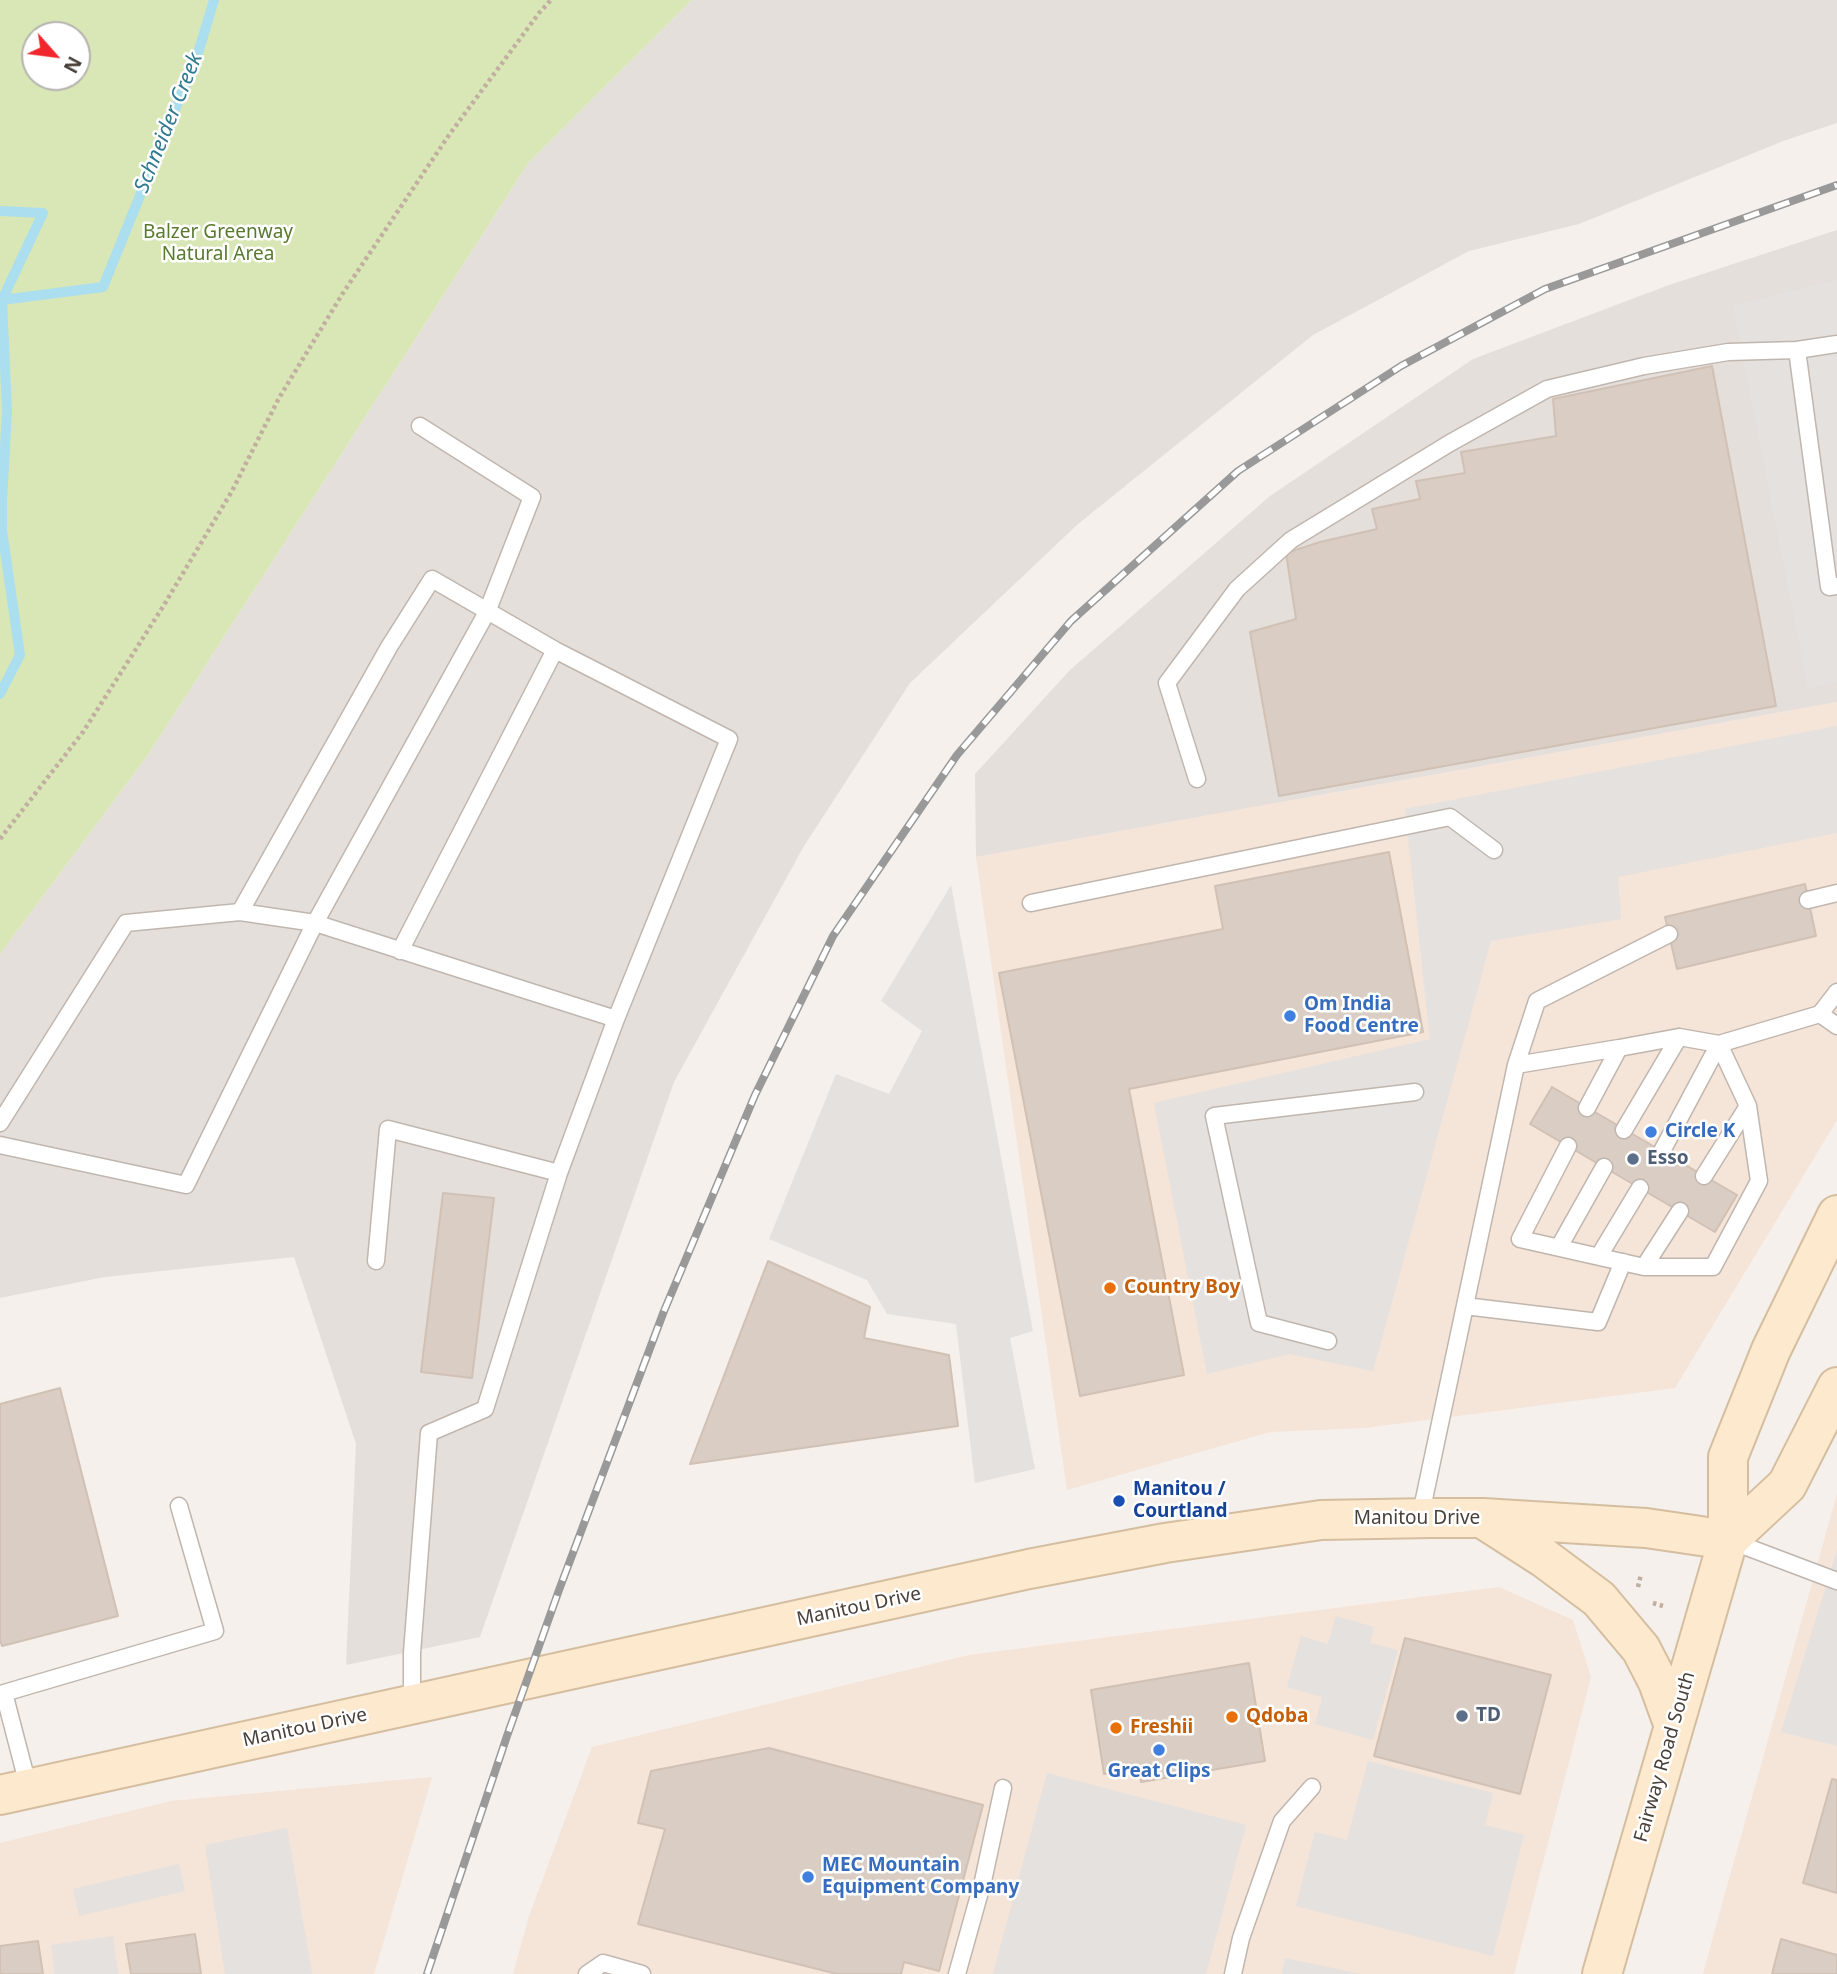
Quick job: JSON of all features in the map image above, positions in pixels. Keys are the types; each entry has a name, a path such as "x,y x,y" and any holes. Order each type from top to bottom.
{"main road":[{"path":"1728,1540 1728,1457 1771,1350 1837,1215"},
{"path":"1728,1540 1787,1485 1837,1387"},
{"name":"Manitou Drive","path":"15,1792 1029,1569 1165,1543 1321,1520 1483,1518 1646,1528 1728,1540"},
{"path":"1483,1518 1544,1558 1599,1599 1640,1649 1658,1682 1674,1726"},
{"name":"Fairway Road South","path":"1602,1974 1728,1540"}],"lane":[{"path":"1197,779 1167,683 1237,589 1291,540 1450,443 1547,389 1644,366 1728,352 1797,350 1837,344"},
{"path":"1797,350 1829,587 1837,586"},
{"path":"0,1145 186,1185 315,923 487,612 532,497 420,426"},
{"path":"240,912 389,647 432,579 555,650 729,739 616,1018 559,1173 485,1409 429,1433 412,1653 412,1704"},
{"path":"400,951 555,650"},
{"path":"1031,903 1450,817 1494,850"},
{"path":"1808,900 1837,893"},
{"path":"0,1123 126,923 240,912 315,923 616,1018"},
{"path":"1420,1518 1516,1065 1537,1001 1669,934"},
{"path":"1516,1065 1679,1037 1719,1044 1820,1014 1837,992"},
{"path":"1820,1014 1837,1026"},
{"path":"1625,1130 1679,1037"},
{"path":"1568,1146 1520,1239 1644,1267 1713,1267 1759,1181 1748,1106 1719,1044"},
{"path":"1662,1151 1719,1044"},
{"path":"1587,1108 1619,1048"},
{"path":"1328,1341 1259,1323 1214,1116 1415,1092"},
{"path":"1704,1176 1748,1106"},
{"path":"376,1261 388,1129 559,1173"},
{"path":"1559,1247 1604,1167"},
{"path":"1599,1256 1640,1188"},
{"path":"1644,1267 1680,1211"},
{"path":"1465,1306 1598,1322 1623,1262"},
{"path":"15,1792 2,1693 215,1631 179,1506"},
{"path":"1728,1540 1837,1581"},
{"path":"1233,1974 1241,1938 1282,1821 1312,1787"},
{"path":"957,1974 983,1881 1003,1788"},
{"path":"587,1974 603,1963 642,1974"}],"path":[{"path":"0,839 83,732 164,605 232,491 279,398 343,293 449,135 551,0"}],"shaded area":[{"path":"692,0 1837,0 1837,123 1786,140 1579,224 1469,251 1313,335 1078,524 910,683 804,846 674,1082 480,1637 346,1665 356,1444 294,1257 105,1277 0,1298 0,954 148,755 529,162"},
{"path":"1837,230 1837,702 976,857 975,774 1070,670 1270,496 1473,359 1669,285"},
{"path":"1837,279 1837,681 1808,689 1733,306"},
{"path":"1837,702 1837,1120 1675,1388 1364,1428 1270,1432 1067,1490 976,857"},
{"path":"1837,726 1837,833 1618,877 1621,919 1491,941 1373,1371 1289,1354 1207,1374 1154,1103 1430,1039 1405,809"},
{"path":"951,885 1033,1331 1010,1338 1035,1469 975,1483 956,1324 887,1314 867,1280 769,1239 836,1074 889,1094 922,1031 881,1001"},
{"path":"1837,1494 1837,1974 1703,1974 1722,1904"},
{"path":"1837,1550 1837,1746 1781,1732"},
{"path":"1499,1587 1573,1620 1591,1677 1514,1974 513,1974 529,1916 592,1747 969,1655"},
{"path":"1336,1616 1374,1627 1370,1643 1398,1650 1373,1740 1315,1724 1322,1697 1287,1687 1301,1636 1328,1644"},
{"path":"1368,1761 1493,1793 1485,1825 1524,1835 1493,1956 1296,1906 1315,1832 1347,1840"},
{"path":"1047,1773 1246,1825 1206,1974 993,1974"},
{"path":"432,1777 374,1974 0,1974 0,1843 171,1801"},
{"path":"287,1828 312,1974 225,1974 205,1845"},
{"path":"179,1864 185,1891 79,1916 73,1889"},
{"path":"113,1936 118,1974 55,1974 51,1945"},
{"path":"1285,1958 1361,1974 1282,1974"}],"green space":[{"name":"Balzer Greenway Natural Area","path":"0,0 692,0 529,162 148,755 0,954"}],"building":[{"path":"1712,366 1776,706 1279,796 1250,632 1296,619 1286,553 1377,529 1372,509 1420,499 1416,481 1465,473 1461,452 1556,436 1553,399"},
{"path":"1389,852 1423,1032 1129,1089 1184,1375 1080,1396 999,973 1223,929 1215,886"},
{"path":"1805,884 1816,936 1677,969 1665,917"},
{"name":"Esso","path":"1552,1087 1737,1195 1715,1232 1530,1124"},
{"path":"443,1193 494,1198 472,1378 421,1372"},
{"path":"768,1261 870,1307 864,1338 949,1355 958,1426 690,1464"},
{"path":"60,1388 118,1616 2,1646 0,1404"},
{"name":"TD","path":"1405,1638 1551,1675 1520,1794 1374,1756"},
{"path":"1249,1663 1265,1761 1141,1782 1139,1768 1104,1774 1091,1690"},
{"name":"MEC Mountain Equipment Company","path":"769,1748 983,1805 939,1971 904,1962 901,1974 837,1974 638,1924 665,1829 638,1823 651,1771"},
{"path":"1832,1779 1837,1780 1837,1893 1803,1883"},
{"path":"195,1934 201,1974 131,1974 126,1944"},
{"path":"1781,1939 1837,1955 1837,1974 1772,1974"},
{"path":"38,1941 43,1974 0,1974 0,1946"}],"waterway":[{"name":"Schneider Creek","path":"2,300 103,287 199,50 214,0"},
{"name":"Schneider Creek","path":"0,211 43,213 2,300 7,411 2,530 20,655 0,694"}],"railway":[{"path":"427,1974 559,1590 664,1311 755,1095 833,936 957,755 1071,621 1238,471 1401,366 1545,289 1837,185"}],"place":[{"name":"Om India Food Centre","path":"1290,1016"},
{"name":"Circle K","path":"1651,1132"},
{"name":"Esso","path":"1633,1159"},
{"name":"Country Boy","path":"1110,1288"},
{"name":"Manitou / Courtland","path":"1119,1501"},
{"name":"TD","path":"1462,1716"},
{"name":"Qdoba","path":"1232,1717"},
{"name":"Freshii","path":"1116,1728"},
{"name":"Great Clips","path":"1159,1750"},
{"name":"MEC Mountain Equipment Company","path":"808,1877"}]}
